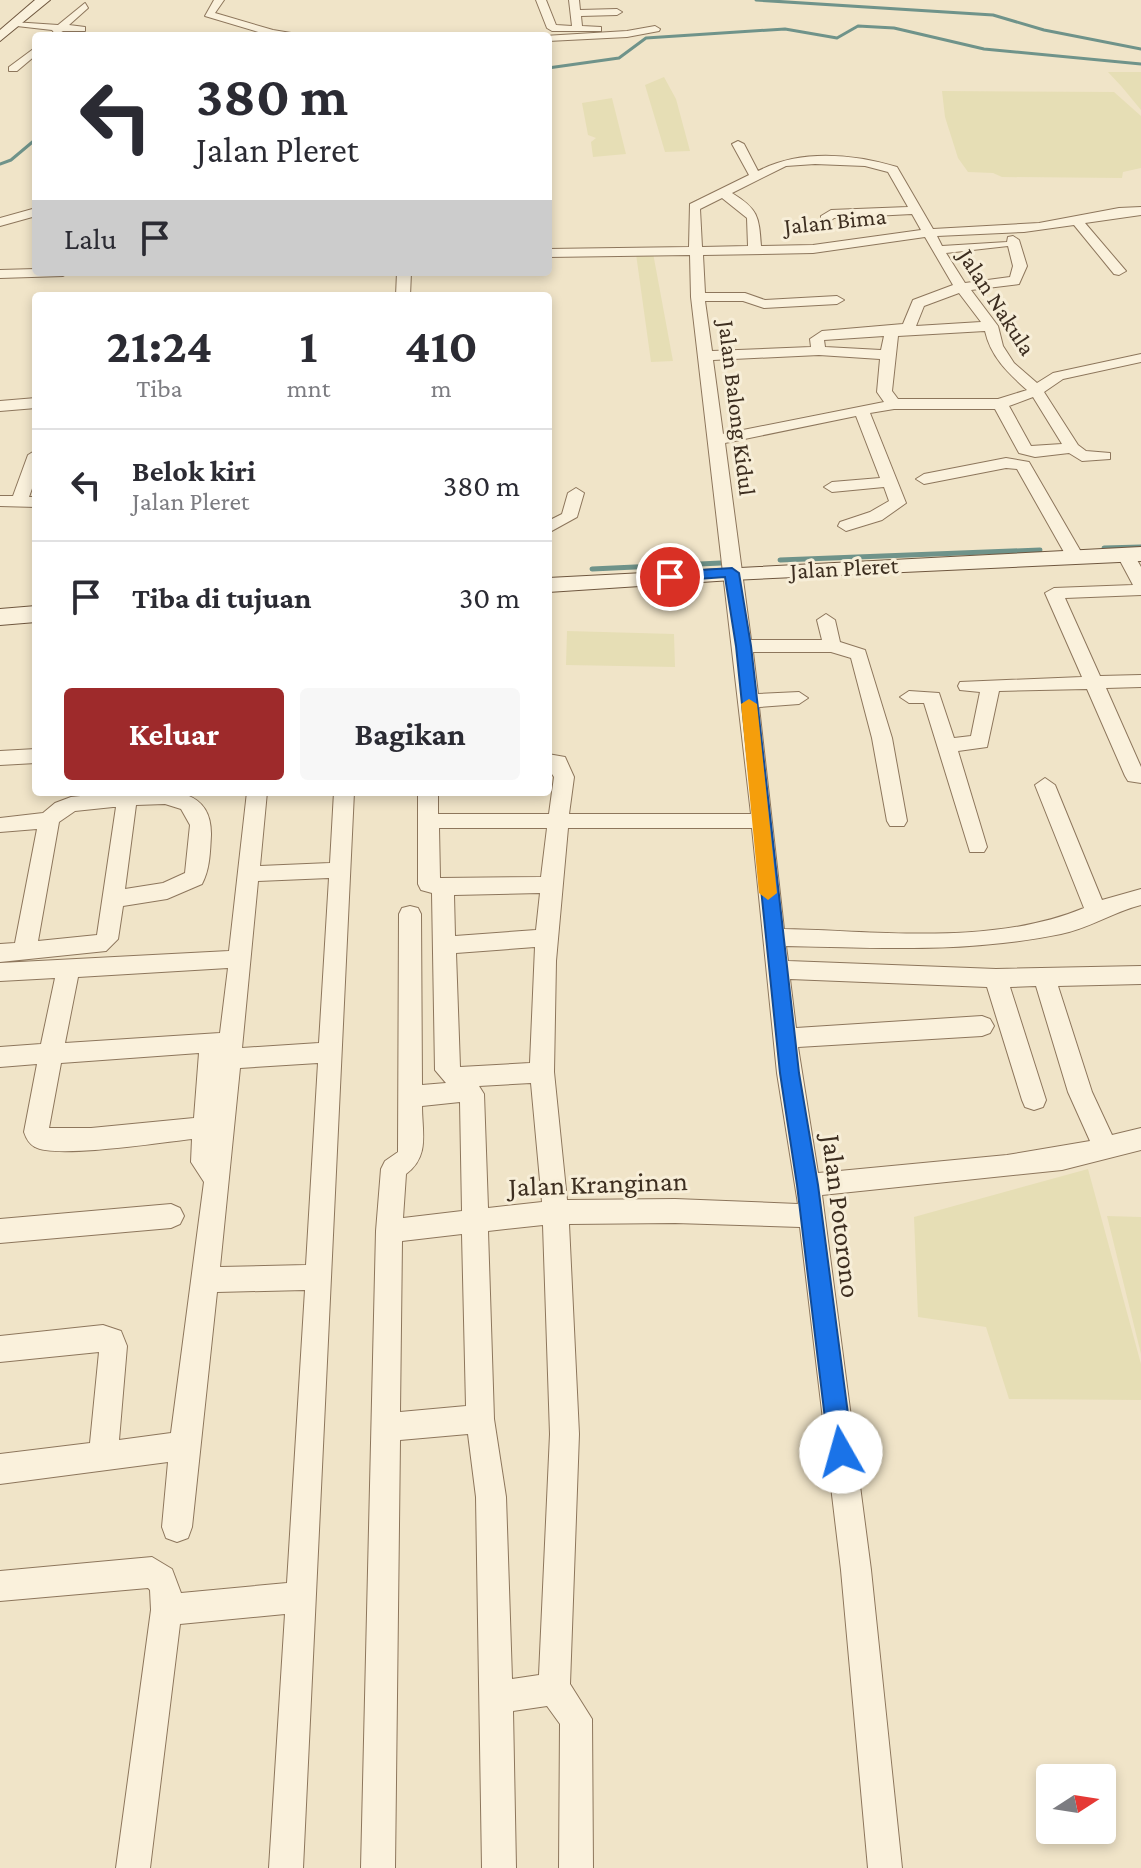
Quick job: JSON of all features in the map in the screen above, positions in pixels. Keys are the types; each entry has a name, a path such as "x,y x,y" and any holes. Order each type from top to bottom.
{"main road":[{"path":"0,37 9,23 43,0"},
{"name":"Jalan Pleret","path":"552,585 1134,554"},
{"path":"0,617 32,614"}],"street":[{"path":"219,0 209,14 219,22 249,32"},
{"path":"541,0 552,28 575,14 617,10 621,28 575,14"},
{"path":"56,32 85,6"},
{"path":"9,23 81,29"},
{"path":"552,38 627,34 655,29"},
{"path":"13,69 32,53"},
{"path":"738,144 755,176"},
{"name":"Jalan Nakula","path":"725,194 783,163 879,164 893,170 937,250 991,326 996,346 1009,366 1036,390 1072,448"},
{"path":"725,194 753,217 755,249"},
{"name":"Jalan Balong Kidul","path":"725,194 694,207 699,304 732,573"},
{"path":"825,219 831,214 914,210"},
{"name":"Jalan Bima","path":"552,253 813,249 929,233 1005,231 1115,211 1141,211"},
{"path":"0,222 32,213"},
{"path":"866,213 882,239"},
{"path":"1076,220 1119,271"},
{"path":"894,404 884,392 889,338 896,331 909,327 918,303 961,287 1014,281 1018,277 1021,261 1013,242 937,250"},
{"path":"0,274 32,272"},
{"path":"699,304 745,297 764,304 837,300"},
{"path":"699,304 739,310"},
{"path":"819,351 817,339 822,335 991,326"},
{"path":"705,356 819,351 888,355"},
{"path":"716,440 894,404 1000,404 1036,390 1058,376 1141,358"},
{"path":"0,406 32,403"},
{"path":"1000,404 1025,450 1072,448 1082,456 1104,456"},
{"path":"846,526 876,516 898,503 861,409"},
{"path":"924,479 1006,463 1023,465 1075,557"},
{"path":"0,501 28,501 32,478"},
{"path":"832,487 890,482"},
{"path":"552,526 569,517 576,493"},
{"path":"1134,554 1141,587 1054,593 1135,776 1141,776"},
{"name":"Jalan Potorono","path":"732,573 743,646 773,937 808,1185 856,1570 885,1868"},
{"path":"826,620 832,646"},
{"path":"743,646 832,646 859,654 882,738 897,821"},
{"path":"967,686 1141,681"},
{"path":"947,745 980,742 991,685"},
{"path":"909,697 932,697 977,847"},
{"path":"749,701 799,698"},
{"path":"0,758 32,756"},
{"path":"552,761 558,762 564,777 550,885 542,1072 556,1212 564,1400 554,1689 576,1719 576,1868"},
{"path":"1045,785 1096,911"},
{"path":"25,951 49,820 53,813 68,805 149,796"},
{"path":"115,899 155,894 194,878 202,828 193,808 180,799 162,796"},
{"path":"217,1179 203,1162 205,1127 224,1048 239,959 257,796"},
{"path":"286,1868 344,796"},
{"path":"428,796 429,884 443,887 550,885"},
{"path":"0,953 104,942 107,939 127,799"},
{"path":"0,825 49,820"},
{"path":"428,821 760,821"},
{"path":"248,874 341,870"},
{"path":"443,887 447,945 447,1070 450,1075 542,1072"},
{"path":"773,937 964,940 1000,937 1065,925 1096,911 1141,897"},
{"path":"378,1868 389,1231 394,1169 410,1157 410,914"},
{"path":"447,945 547,938"},
{"path":"0,972 239,959"},
{"path":"68,969 37,1122 36,1132 42,1139 91,1139 205,1127"},
{"path":"778,970 996,978 1141,975"},
{"path":"1044,977 1080,1092 1106,1149"},
{"path":"996,978 1034,1100"},
{"path":"786,1038 982,1026"},
{"path":"0,1057 224,1048 330,1052"},
{"path":"177,1527 182,1446 207,1280 217,1179 224,1048"},
{"path":"408,1097 467,1091 472,1094 480,1419 491,1497 499,1868"},
{"path":"808,1185 1007,1166 1106,1149 1141,1139"},
{"name":"Jalan Kranginan","path":"389,1231 556,1212 675,1211 810,1216"},
{"path":"0,1231 171,1216"},
{"path":"207,1280 319,1277"},
{"path":"0,1349 103,1338 111,1340 113,1346 103,1456"},
{"path":"385,1427 480,1419"},
{"path":"0,1469 182,1446"},
{"path":"0,1586 152,1572 161,1577 166,1587 166,1610 133,1868"},
{"path":"166,1610 302,1597"},
{"path":"495,1697 554,1689"}],"shaded area":[{"path":"1108,72 1141,72 1141,110 1122,87"},
{"path":"664,77 676,99 690,151 665,152 645,85"},
{"path":"942,91 1114,92 1141,116 1141,168 1123,172 1122,178 1002,177 993,173 968,172 958,158 945,117"},
{"path":"612,98 626,154 593,157 591,142 596,138 588,135 582,103"},
{"path":"653,253 673,361 651,362 636,254"},
{"path":"567,631 674,634 675,667 566,665"},
{"path":"1088,1169 1141,1364 1141,1400 1009,1399 986,1327 918,1317 914,1217"},
{"path":"1107,1216 1141,1217 1141,1354"}],"waterway":[{"path":"756,0 993,15 1044,30 1141,49"},
{"path":"552,67 619,58 646,38 785,29 837,38 858,26 894,28 984,49 1141,64"},
{"path":"0,164 11,160 32,142"},
{"path":"1104,548 1141,547"},
{"path":"780,560 1040,550"},
{"path":"592,569 721,563"}],"slow traffic":[{"path":"749,704 768,893"}],"route":[{"path":"670,577 732,573 743,646 789,1073 808,1185 841,1452"}]}
